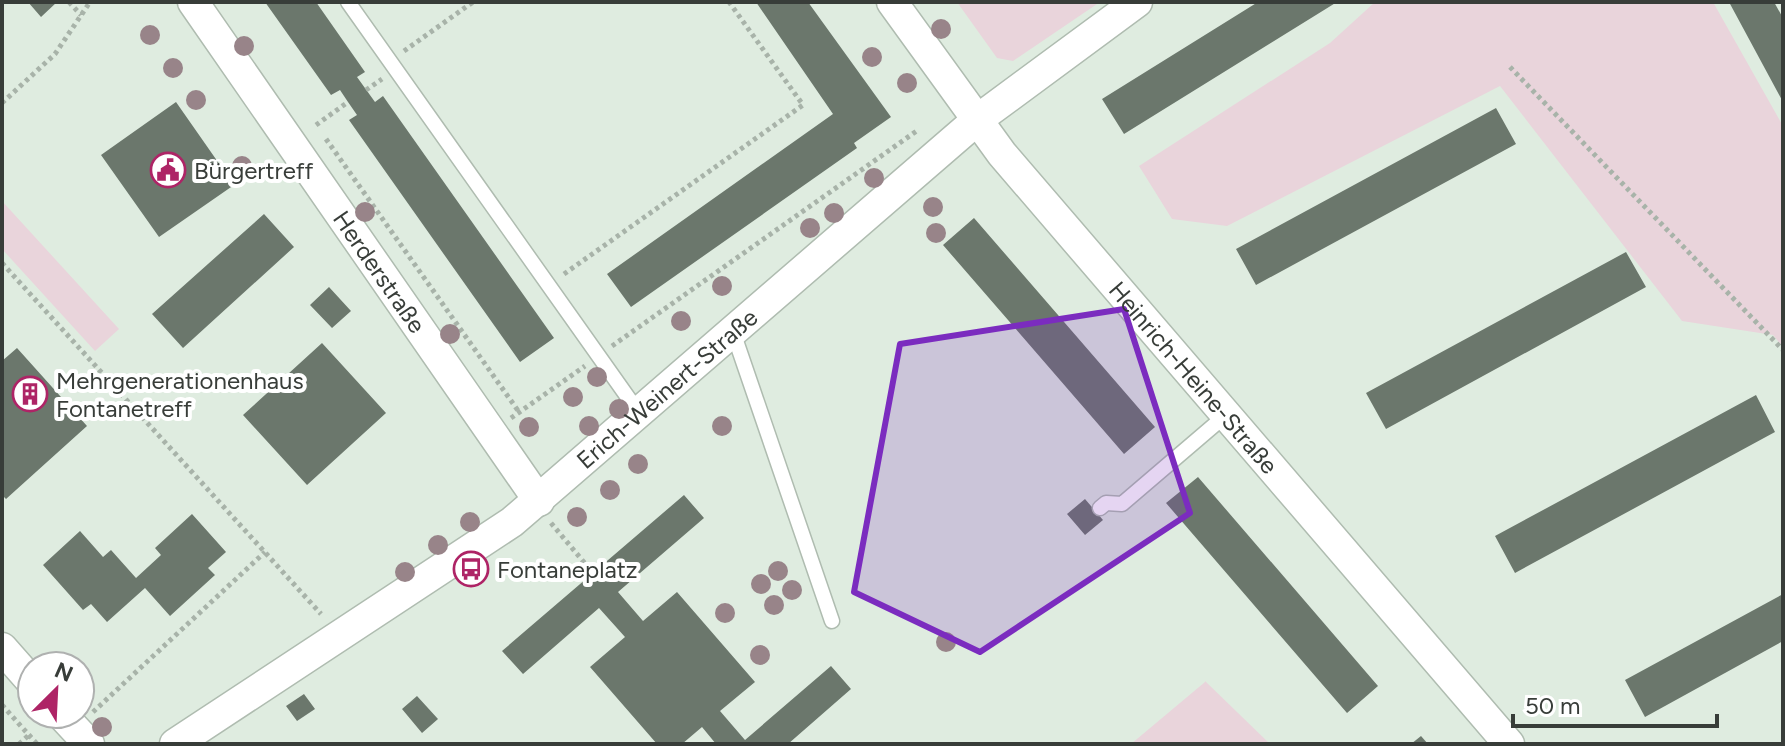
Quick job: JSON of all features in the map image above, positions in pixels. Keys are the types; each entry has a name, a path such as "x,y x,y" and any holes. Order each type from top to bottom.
{"street":[{"name":"Herderstraße","path":"193,2 539,501"},
{"name":"Heinrich-Heine-Straße","path":"892,2 1002,154 1509,744"},
{"name":"Erich-Weinert-Straße","path":"175,744 490,538 539,501 977,120 1137,2"},
{"path":"2,648 16,664"}],"lane":[{"path":"348,2 640,413"},
{"path":"733,332 832,621"},
{"path":"1100,508 1106,503 1122,504 1226,415"}],"path":[{"path":"69,2 81,15"},
{"path":"2,103 55,54 90,2"},
{"path":"390,61 473,2"},
{"path":"549,285 803,105 729,2"},
{"path":"1510,67 1783,350"},
{"path":"316,125 348,102"},
{"path":"307,113 519,412"},
{"path":"491,432 923,127"},
{"path":"2,263 341,635"},
{"path":"557,530 593,573"},
{"path":"96,709 265,552"},
{"path":"2,705 37,744"},
{"path":"19,744 29,735"}],"highlighted area":[{"path":"1124,309 1190,513 980,652 854,592 900,344"}],"shaded area":[{"path":"957,2 1100,2 1013,61 997,58"},
{"path":"1375,2 1713,2 1783,126 1783,347 1773,335 1682,321 1500,86 1227,226 1172,219 1139,166 1330,43"},
{"path":"2,201 119,329 95,351 2,249"},
{"path":"1205,682 1270,744 1131,744"}],"building":[{"path":"28,2 57,2 41,17"},
{"path":"265,2 316,2 365,72 357,77 375,102 383,96 554,338 520,362 349,120 357,115 340,90 331,95"},
{"path":"756,2 808,2 891,117 854,143 857,148 631,307 607,274 833,114"},
{"path":"1258,2 1337,2 1124,134 1102,99"},
{"path":"1729,2 1774,2 1783,18 1783,102"},
{"name":"Bürgertreff","path":"176,102 234,185 159,237 101,155"},
{"path":"1496,108 1516,144 1256,285 1236,249"},
{"path":"264,214 294,247 183,348 152,314"},
{"path":"974,218 1155,427 1124,454 943,245"},
{"path":"1626,252 1646,287 1386,429 1366,393"},
{"path":"329,287 351,311 332,328 310,305"},
{"path":"322,343 386,413 307,485 243,415"},
{"name":"Mehrgenerationenhaus Fontanetreff","path":"17,348 87,426 6,499 2,495 2,361"},
{"path":"1756,395 1775,432 1515,573 1495,536"},
{"path":"1198,477 1378,686 1347,713 1166,503"},
{"path":"684,495 704,518 618,592 643,621 677,592 755,682 720,711 745,740 831,666 851,689 788,744 716,744 702,727 682,744 657,744 590,667 625,637 599,608 523,674 502,651"},
{"path":"1085,499 1103,520 1085,535 1067,514"},
{"path":"192,514 226,552 208,568 215,575 170,616 145,588 107,622 91,604 83,610 43,565 80,531 103,557 111,550 136,578 161,555 155,548"},
{"path":"1783,594 1783,641 1645,717 1625,680"},
{"path":"304,694 315,709 297,721 286,706"},
{"path":"417,696 438,719 422,733 402,709"},
{"path":"1421,736 1428,744 1411,744"}],"place":[{"name":"Bürgertreff","path":"168,170"},
{"name":"Mehrgenerationenhaus Fontanetreff","path":"30,394"},
{"name":"Fontaneplatz","path":"471,569"}]}
